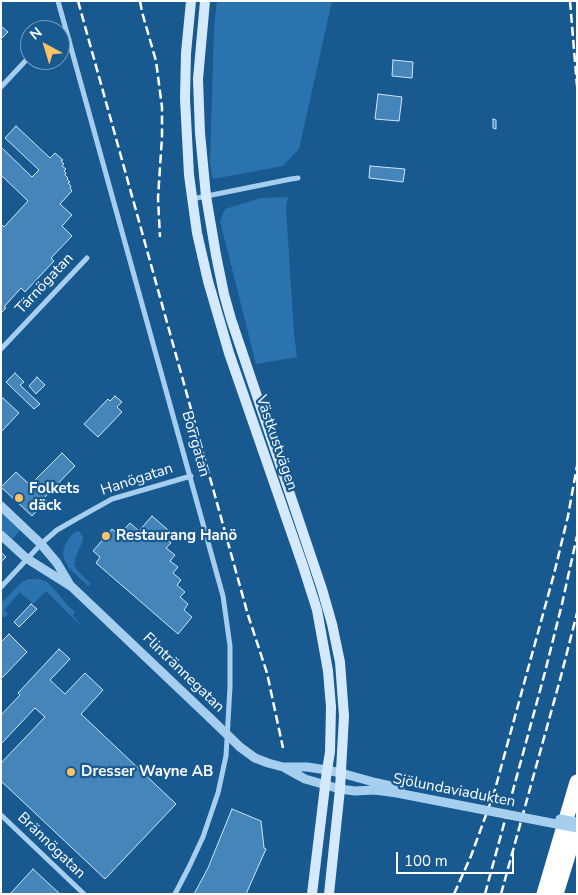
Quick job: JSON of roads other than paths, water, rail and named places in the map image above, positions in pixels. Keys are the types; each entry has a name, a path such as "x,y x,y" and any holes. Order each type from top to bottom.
{"highway":[{"path":"544,894 577,782"},
{"path":"556,894 577,827"}],"main road":[{"name":"Västkustvägen","path":"191,1 184,99 192,199 197,233 226,344 317,610 328,671 331,707 330,752 312,894"},
{"name":"Västkustvägen","path":"204,1 198,79 200,133 206,196 224,294 322,589 340,662 344,716 340,789 329,894"}],"street":[{"name":"Borrgatan","path":"58,1 64,20"},
{"name":"Borrgatan","path":"70,43 223,596 230,646 226,756 218,793 203,837 175,894"},
{"path":"1,86 20,66"},
{"path":"192,199 298,178"},
{"name":"Tärnögatan","path":"1,349 87,258"},
{"name":"Hanögatan","path":"1,586 26,558 56,530 99,505 112,499 191,476"},
{"name":"Flintrännegatan","path":"1,506 41,544 57,563 72,587"},
{"name":"Flintrännegatan","path":"1,535 26,558 72,587 255,758 283,767 305,779 325,785"},
{"name":"Flintrännegatan","path":"283,767 307,767 327,770"},
{"name":"Sjölundaviadukten","path":"327,770 341,773 397,793 577,827"},
{"name":"Sjölundaviadukten","path":"325,785 355,791 376,787 577,822"},
{"name":"Brännögatan","path":"1,815 84,894"}],"railway":[{"path":"78,1 248,615 267,673 283,748"},
{"path":"140,1 156,61 162,107 158,198 160,237"},
{"path":"570,1 577,86"},
{"path":"454,894 471,856 494,793 554,574 568,516 577,466"},
{"path":"485,894 545,672 577,536"},
{"path":"501,894 577,613"}],"place":[{"name":"Folkets däck","path":"19,498"},
{"name":"Restaurang Hanö","path":"106,536"},
{"name":"Dresser Wayne AB","path":"71,772"}]}
